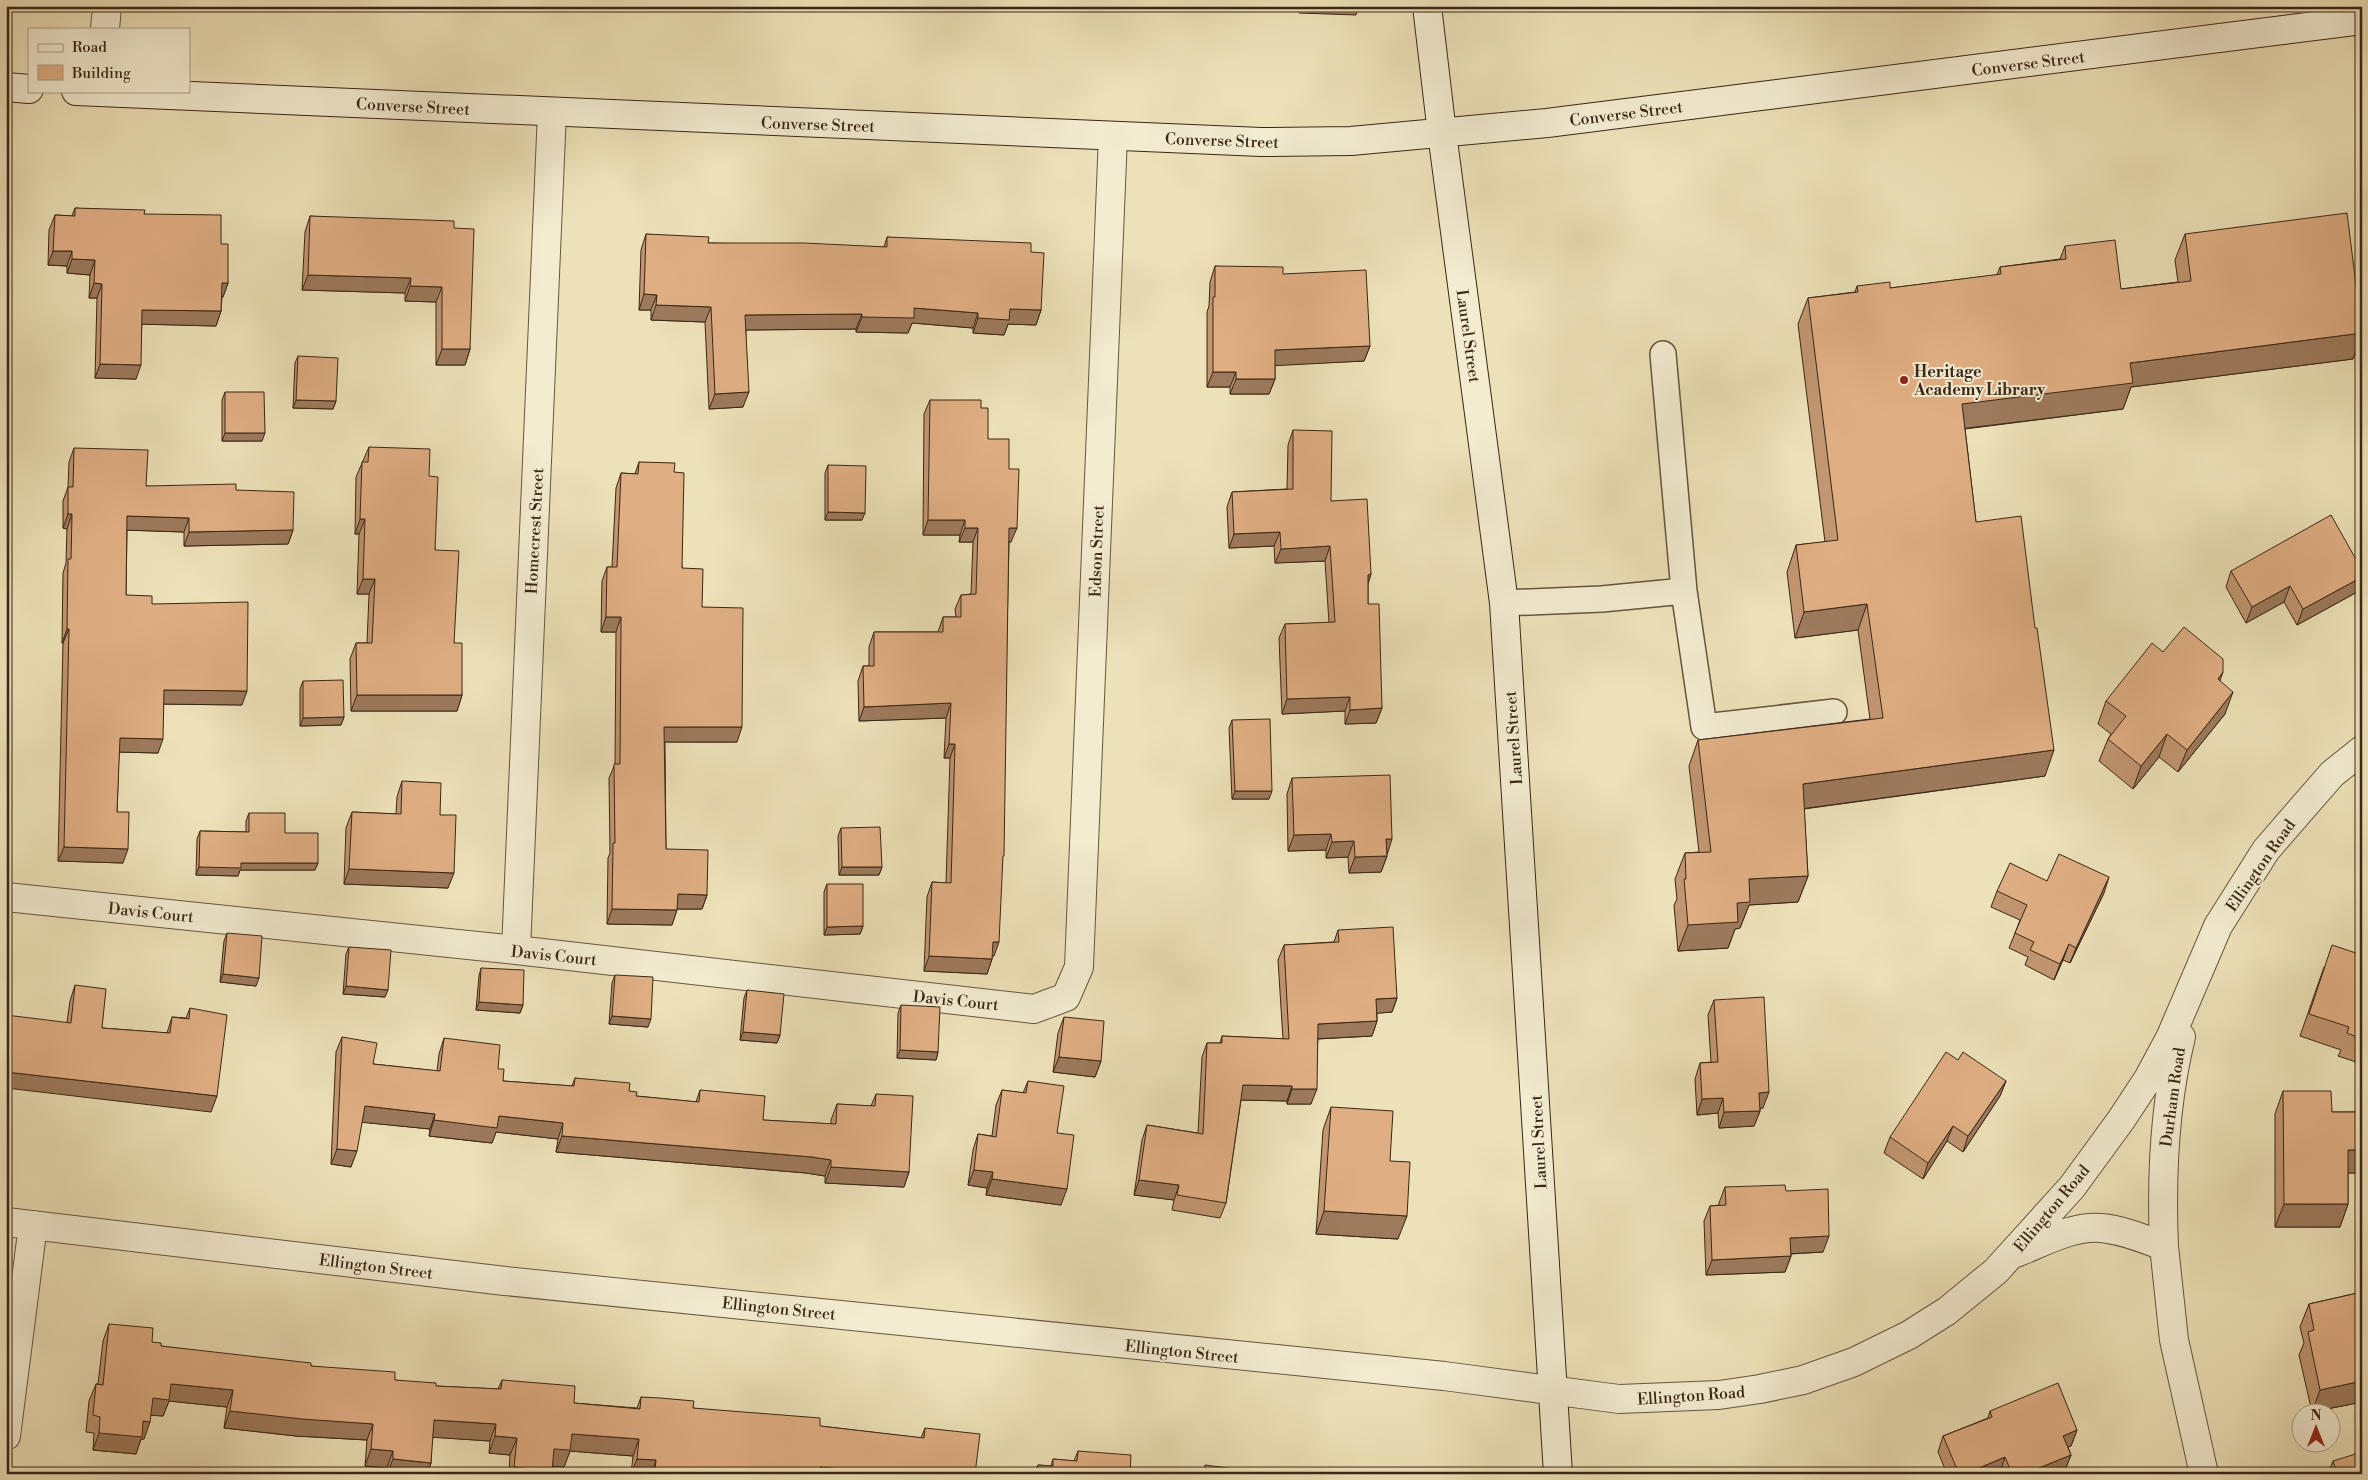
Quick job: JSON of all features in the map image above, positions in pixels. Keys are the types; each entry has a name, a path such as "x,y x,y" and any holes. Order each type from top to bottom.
{"street":[{"path":"105,28 107,6"},
{"name":"Laurel Street","path":"1427,6 1504,603 1558,1474"},
{"name":"Converse Street","path":"93,92 1261,142 1351,141 1547,123 2362,20"},
{"path":"6,87 28,89"},
{"name":"Homecrest Street","path":"516,950 552,112"},
{"name":"Edson Street","path":"1080,967 1112,136"},
{"name":"Ellington Road","path":"1552,1390 1619,1399 1643,1399 1760,1389 1803,1380 1854,1362 1909,1335 1947,1311 1996,1271 2072,1187 2121,1120 2148,1079 2171,1036 2218,926 2266,850 2332,774 2362,750"},
{"name":"Davis Court","path":"6,897 516,950 1034,1009 1066,997 1080,967"},
{"name":"Durham Road","path":"2195,979 2167,1105 2163,1158 2164,1246 2174,1340 2204,1474"},
{"name":"Ellington Street","path":"6,1222 505,1281 1444,1376 1552,1390"},
{"path":"6,1436 33,1225"},
{"path":"2011,1255 2070,1232 2100,1227 2164,1246"}],"lane":[{"path":"1663,354 1684,591 1704,726 1834,712"},
{"path":"1504,603 1602,599 1684,591"}],"building":[{"path":"75,208 145,210 144,214 221,215 221,244 228,244 228,283 222,283 221,311 142,310 141,365 100,364 102,284 94,283 95,260 72,259 72,251 53,251 55,215 75,216"},
{"path":"2347,213 2362,333 2130,363 2133,383 1962,404 1976,522 2021,516 2035,628 2037,628 2054,750 1803,784 1808,876 1749,879 1750,902 1737,903 1738,922 1688,925 1684,879 1686,879 1685,853 1711,852 1698,740 1883,718 1867,604 1804,612 1796,545 1838,540 1808,298 1858,292 1857,286 1890,282 1890,288 2001,274 2000,267 2066,259 2065,246 2115,240 2121,289 2191,281 2185,234"},
{"path":"310,216 454,221 454,228 474,229 470,349 442,349 442,287 410,286 411,278 308,275"},
{"path":"646,234 709,237 708,243 804,243 887,247 887,237 1031,243 1031,252 1044,253 1041,310 1010,309 1009,320 978,318 978,313 914,308 914,318 862,317 862,314 745,315 749,392 715,394 711,307 656,305 657,295 644,294"},
{"path":"1215,266 1283,267 1283,274 1366,270 1370,346 1275,350 1275,379 1236,379 1236,372 1213,372"},
{"path":"298,356 338,358 336,401 296,400"},
{"path":"225,392 264,392 265,433 225,433"},
{"path":"930,400 981,400 981,408 988,408 988,439 1009,439 1009,469 1019,469 1017,528 1009,528 1004,856 999,942 993,942 992,959 929,956 932,882 951,883 955,744 949,744 951,703 864,707 863,666 874,666 874,632 943,632 943,617 961,617 961,595 976,594 978,528 965,528 965,520 928,520"},
{"path":"1293,430 1332,431 1331,501 1367,499 1371,574 1368,575 1368,604 1379,604 1382,708 1350,710 1350,697 1287,699 1285,624 1335,622 1330,546 1281,549 1280,532 1234,534 1232,492 1293,489"},
{"path":"369,447 430,449 429,476 438,477 435,550 459,551 454,643 462,643 462,695 357,695 356,643 372,643 375,579 363,579 365,519 360,519 362,462 368,462"},
{"path":"74,448 148,450 146,486 236,484 236,490 294,492 293,530 189,532 189,518 127,516 126,595 152,596 152,604 248,602 247,691 164,690 163,739 120,738 117,812 129,812 128,849 64,847 69,629 67,629 68,559 71,559 72,514 68,514 68,487 73,487"},
{"path":"639,462 675,463 674,472 684,473 682,568 703,569 702,607 743,608 742,727 664,727 666,849 708,850 707,895 678,894 677,910 612,909 613,843 615,843 614,764 620,764 621,617 606,617 607,567 617,567 621,473 638,474"},
{"path":"828,465 866,466 865,513 828,512"},
{"path":"2331,515 2362,570 2362,577 2303,609 2290,586 2252,607 2231,571"},
{"path":"2184,627 2223,659 2223,672 2218,679 2233,692 2187,750 2167,734 2141,766 2108,739 2126,716 2106,701 2152,643 2163,652"},
{"path":"343,680 344,717 303,718 303,681"},
{"path":"1270,719 1272,791 1235,791 1232,720"},
{"path":"1390,775 1392,839 1386,839 1387,856 1355,857 1354,841 1332,842 1331,834 1294,835 1292,778"},
{"path":"402,781 441,783 440,815 456,815 454,873 349,869 352,812 401,814"},
{"path":"249,813 285,813 285,833 318,833 318,863 241,863 241,868 199,867 200,831 249,832"},
{"path":"880,827 882,867 842,867 841,828"},
{"path":"2059,854 2109,877 2076,948 2069,944 2060,964 2030,950 2034,942 2015,933 2027,905 1997,891 2010,863 2047,881"},
{"path":"827,884 863,884 863,926 827,927"},
{"path":"1393,927 1397,998 1376,999 1377,1021 1318,1024 1317,1089 1292,1089 1292,1086 1243,1085 1226,1203 1177,1195 1179,1185 1139,1180 1147,1125 1203,1134 1207,1043 1222,1043 1222,1036 1289,1039 1284,945 1339,942 1338,930"},
{"path":"227,933 262,936 259,978 223,974"},
{"path":"2332,945 2362,955 2362,1039 2347,1033 2349,1027 2309,1014"},
{"path":"349,947 391,950 388,990 346,986"},
{"path":"481,968 524,970 523,1005 479,1002"},
{"path":"615,975 653,977 651,1019 612,1016"},
{"path":"75,985 106,989 102,1028 170,1033 172,1017 189,1019 190,1008 227,1015 217,1096 6,1072 6,1015 71,1023"},
{"path":"747,990 784,994 780,1035 743,1032"},
{"path":"1764,997 1769,1092 1759,1093 1760,1111 1724,1112 1723,1098 1702,1099 1700,1063 1718,1062 1714,1000"},
{"path":"901,1005 940,1007 938,1052 900,1050"},
{"path":"1064,1017 1104,1021 1101,1061 1059,1057"},
{"path":"342,1037 377,1043 373,1064 440,1071 444,1038 500,1045 498,1069 504,1069 503,1081 574,1086 575,1078 630,1083 629,1091 637,1092 636,1096 699,1102 700,1090 765,1096 763,1120 836,1124 837,1104 875,1106 876,1094 913,1096 909,1172 831,1167 831,1160 812,1157 562,1136 563,1123 499,1116 497,1128 434,1120 435,1114 365,1106 357,1151 337,1149"},
{"path":"1946,1052 1958,1060 1963,1052 2006,1081 1968,1136 1953,1126 1928,1163 1890,1137"},
{"path":"1028,1081 1064,1086 1057,1133 1074,1135 1067,1189 992,1179 993,1172 974,1170 978,1134 996,1137 1002,1090 1026,1093"},
{"path":"2283,1091 2331,1091 2332,1112 2362,1112 2362,1150 2348,1150 2348,1204 2284,1204"},
{"path":"1331,1107 1393,1111 1390,1161 1410,1162 1407,1216 1324,1211"},
{"path":"1785,1185 1786,1191 1828,1189 1829,1236 1790,1238 1791,1256 1712,1260 1710,1206 1726,1205 1725,1187"},
{"path":"2362,1292 2362,1381 2320,1390 2308,1332 2314,1330 2309,1304"},
{"path":"109,1324 153,1328 152,1342 161,1343 161,1346 311,1363 311,1366 395,1372 395,1380 436,1383 436,1386 501,1389 502,1380 575,1386 574,1403 640,1409 641,1397 660,1398 694,1401 693,1408 820,1418 820,1426 924,1438 925,1428 980,1434 975,1474 881,1474 881,1472 820,1467 819,1474 667,1474 667,1471 655,1470 656,1460 637,1459 639,1439 572,1434 570,1450 554,1449 552,1471 514,1467 517,1438 495,1436 496,1424 434,1420 431,1463 393,1459 393,1451 371,1449 373,1424 230,1411 233,1390 171,1384 169,1400 153,1398 150,1422 143,1421 142,1437 99,1433 100,1417 93,1415 96,1384 103,1385"},
{"path":"2058,1383 2077,1430 2063,1436 2071,1455 2024,1474 2012,1474 2005,1457 1965,1474 1959,1474 1943,1436 1992,1417 1990,1411"},
{"path":"1078,1451 1131,1455 1130,1474 1037,1474 1038,1465 1053,1466 1053,1459 1077,1461"},
{"path":"2362,1452 2362,1474 2337,1474 2333,1461"},
{"path":"1205,1465 1243,1470 1242,1474 1204,1474"},
{"path":"1817,1469 1818,1474 1794,1474"}],"place":[{"name":"Heritage Academy Library","path":"1904,380"}]}
